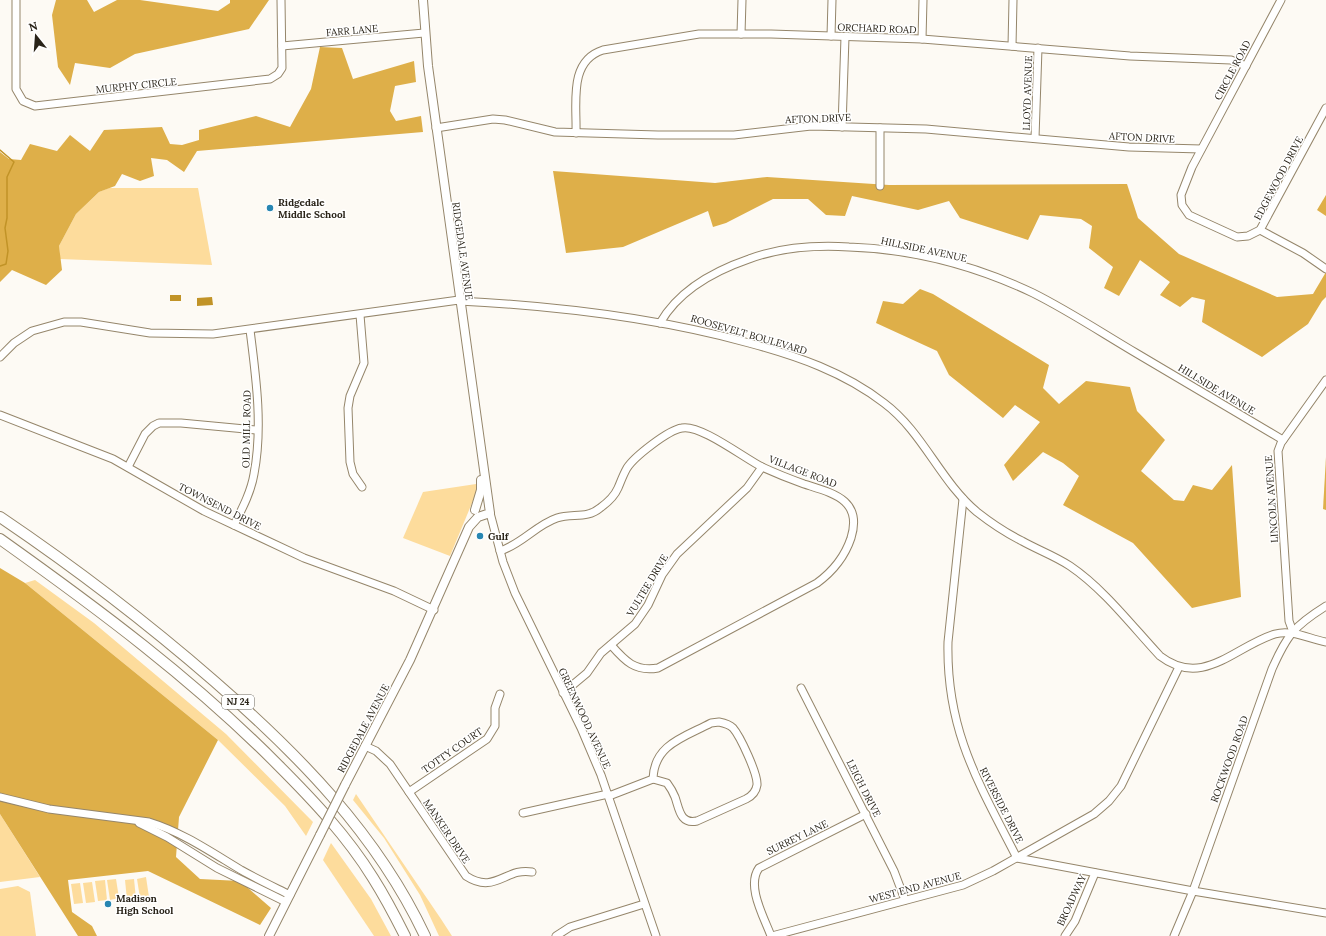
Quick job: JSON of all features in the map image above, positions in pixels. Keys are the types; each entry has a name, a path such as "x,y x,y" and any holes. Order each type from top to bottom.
{"highway":[{"name":"NJ 24","path":"0,517 91,583 173,646 229,694 288,750 341,806 365,835 387,867 425,936"},
{"name":"NJ 24","path":"0,539 91,605 141,644 246,733 302,789 352,847 373,877 405,936"}],"main road":[{"name":"RIDGEDALE AVENUE","path":"269,936 410,660 434,610 469,527 489,508 483,474 436,128 424,33 423,0"},
{"name":"RIDGEDALE AVENUE","path":"469,527 468,523 475,510 483,474"},
{"path":"475,510 489,508"}],"street":[{"name":"MURPHY CIRCLE","path":"16,0 16,89 23,101 32,106 264,82 274,77 281,71 281,0"},
{"path":"741,34 742,0"},
{"path":"831,36 832,0"},
{"path":"922,39 923,0"},
{"name":"LLOYD AVENUE","path":"1012,46 1013,0"},
{"name":"CIRCLE ROAD","path":"1201,150 1281,0"},
{"name":"FARR LANE","path":"282,46 424,33"},
{"name":"ORCHARD ROAD","path":"576,133 577,77 582,65 590,56 603,50 699,34 922,39 1130,56 1231,60 1246,66"},
{"path":"842,127 845,37"},
{"name":"LLOYD AVENUE","path":"1035,138 1038,48"},
{"name":"EDGEWOOD DRIVE","path":"1201,150 1182,189 1181,200 1185,211 1193,218 1237,237 1248,236 1260,230 1326,108"},
{"name":"AFTON DRIVE","path":"436,128 493,119 505,120 548,132 576,133 712,136 811,126 926,129 1141,147 1201,150"},
{"path":"880,128 880,186"},
{"path":"1260,230 1303,253 1326,269"},
{"name":"HILLSIDE AVENUE","path":"660,322 674,304 700,282 738,262 770,252 801,247 828,246 867,248 907,253 977,271 1032,293 1283,440"},
{"path":"0,357 14,343 32,331 64,322 81,322 143,332 213,334 459,301"},
{"name":"ROOSEVELT BOULEVARD","path":"459,301 555,308 660,322 728,337 779,351 817,365 852,381 900,416 919,438 952,486 964,499 1007,533 1055,557 1083,576 1160,656 1179,667 1194,669 1210,666 1276,634 1292,632"},
{"path":"360,315 364,363 350,396 348,422 350,462 354,474 362,487"},
{"name":"OLD MILL ROAD","path":"234,525 245,504 254,474 257,430 257,387 250,330"},
{"name":"LINCOLN AVENUE","path":"1292,632 1289,621 1278,472 1278,451 1283,440 1326,380"},
{"name":"TOWNSEND DRIVE","path":"0,415 88,449 128,467 204,511 304,558 394,591 434,610"},
{"path":"128,467 145,434 153,426 159,423 257,430"},
{"name":"VILLAGE ROAD","path":"500,551 516,545 558,518 568,515 584,516 596,511 615,493 624,473 633,461 676,429 689,427 762,467 836,494 850,507 853,518 852,533 846,550 831,571 817,582 658,668 643,669 630,664 612,644"},
{"name":"VULTEE DRIVE","path":"563,693 587,673 601,653 629,629 642,615 662,575 677,554 747,488 762,467"},
{"name":"RIVERSIDE DRIVE","path":"964,499 948,642 948,680 951,700 961,740 970,763 1017,858 1193,891 1326,913"},
{"name":"GREENWOOD AVENUE","path":"489,508 500,551 515,593 581,728 608,795 656,936"},
{"name":"ROCKWOOD ROAD","path":"1174,936 1193,891 1272,669 1282,647 1292,632 1303,620 1326,606"},
{"path":"1292,632 1326,642"},
{"name":"WEST END AVENUE","path":"771,936 790,934 905,900 963,885 1017,858 1094,814 1109,802 1124,780 1179,667"},
{"name":"LEIGH DRIVE","path":"801,688 866,814 901,886 905,900"},
{"name":"TOTTY COURT","path":"409,792 487,739 495,726 495,708 500,694"},
{"path":"523,813 608,795 653,779 667,783 674,795 679,813 686,820 693,822 750,796 757,784 755,772 735,731 728,724 719,722 711,723 663,750 655,767 653,779"},
{"name":"MANKER DRIVE","path":"365,746 376,751 390,764 462,872 472,880 490,883 520,871 532,872"},
{"path":"0,797 49,809 137,822 149,822 170,830 243,871 288,899"},
{"name":"SURREY LANE","path":"771,936 754,888 754,877 760,868 866,814"},
{"path":"137,822 167,837 217,868 288,899"},
{"name":"BROADWAY","path":"1065,936 1075,921 1095,872"},
{"path":"556,936 570,927 644,904"}],"shaded area":[{"path":"56,0 87,0 94,12 117,0 140,0 218,11 230,3 230,0 269,0 249,29 135,54 110,68 75,63 70,85 58,67 52,15"},
{"path":"320,47 342,48 353,79 414,61 416,82 395,86 390,111 396,121 421,116 423,132 197,151 184,172 167,160 151,158 154,176 140,181 122,174 115,186 99,192 76,214 59,246 62,270 46,285 12,270 0,282 0,152 9,159 21,160 30,144 57,151 70,135 90,151 104,130 162,127 170,144 182,145 199,140 199,130 256,116 290,127 311,89"},
{"path":"553,171 715,183 767,177 889,185 1127,184 1138,218 1179,254 1277,297 1313,294 1326,272 1326,297 1308,324 1262,357 1202,322 1205,300 1192,297 1180,307 1160,295 1170,282 1140,260 1119,296 1104,288 1113,267 1089,248 1092,226 1081,219 1040,215 1028,240 960,218 949,201 918,210 852,196 845,216 826,215 808,199 773,199 726,223 713,227 708,211 623,247 566,253"},
{"path":"109,188 198,188 212,265 60,259 59,246 76,214 99,192"},
{"path":"1326,195 1326,216 1317,210"},
{"path":"920,289 933,294 1049,365 1043,388 1059,404 1086,381 1130,387 1137,411 1165,440 1141,471 1174,500 1184,501 1193,485 1212,490 1232,465 1241,597 1192,608 1133,543 1063,505 1079,476 1063,463 1043,452 1013,481 1004,465 1040,422 1015,405 1003,418 949,375 937,351 876,323 883,301 903,304"},
{"path":"170,295 181,295 181,301 170,301"},
{"path":"212,297 213,305 197,306 197,298"},
{"path":"1326,457 1326,510 1323,509"},
{"path":"476,484 477,491 450,556 403,538 423,492"},
{"path":"0,568 25,583 218,740 179,817 176,857 200,879 240,881 271,908 260,925 148,871 68,880 72,912 92,926 97,936 78,936 0,814"},
{"path":"35,580 94,623 226,734 313,822 306,836 285,806 218,740 25,583"},
{"path":"356,794 452,936 439,936 420,895 384,838 353,800"},
{"path":"0,814 40,877 0,882"},
{"path":"331,843 371,899 391,936 374,936 323,860"},
{"path":"146,877 149,897 140,898 137,879"},
{"path":"116,879 119,898 110,900 107,880"},
{"path":"134,879 136,899 127,900 125,880"},
{"path":"105,880 107,900 98,901 95,881"},
{"path":"92,882 95,902 86,903 83,883"},
{"path":"80,883 83,903 74,904 71,884"},
{"path":"18,886 30,892 36,936 0,936 0,889"}],"waterway":[{"path":"0,150 14,162 7,177 7,218 5,228 8,251 6,264 0,266"}],"place":[{"name":"Ridgedale Middle School","path":"270,208"},
{"name":"Gulf","path":"480,536"},
{"name":"Madison High School","path":"108,904"}]}
